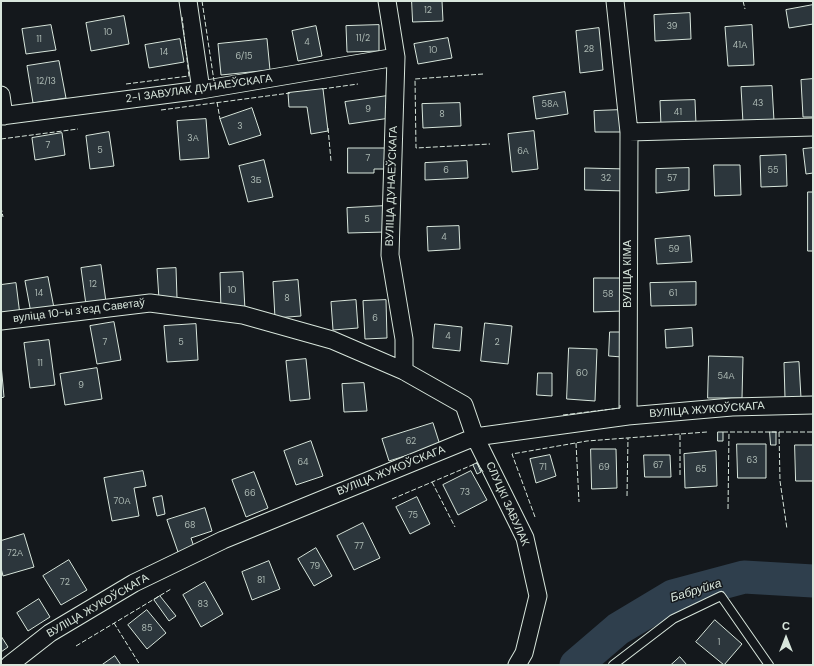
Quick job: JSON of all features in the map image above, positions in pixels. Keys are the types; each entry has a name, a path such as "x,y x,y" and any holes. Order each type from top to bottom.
{"street":[{"path":"188,1 201,90"},
{"name":"ВУЛІЦА ДУНАЕЎСКАГА","path":"387,1 396,58 390,255 404,338 404,371"},
{"name":"ВУЛІЦА КІМА","path":"615,1 629,132 628,416"},
{"name":"2-І ЗАВУЛАК ДУНАЕЎСКАГА","path":"2,116 201,90 396,58"},
{"path":"1,95 2,116"},
{"path":"629,132 813,127"},
{"name":"вуліца 10-ы зʼезд Саветаў","path":"1,321 150,303 243,315 332,340 404,371 464,405 475,437"},
{"name":"ВУЛІЦА ЖУКОЎСКАГА","path":"9,665 50,633 134,583 223,540 475,437 628,416 732,407 813,405"},
{"name":"СЛУЦКІ ЗАВУЛАК","path":"475,437 525,538 538,596 524,653 517,665"}],"lane":[{"path":"613,665 672,619 721,596 769,665"}],"building":[{"path":"412,1 442,1 443,21 413,22"},
{"path":"813,5 813,24 789,28 786,10"},
{"path":"690,13 691,39 655,41 654,15"},
{"path":"124,16 129,44 91,51 86,23"},
{"path":"51,25 56,50 26,54 22,29"},
{"path":"379,25 379,51 347,52 346,26"},
{"path":"752,25 754,65 728,66 725,27"},
{"path":"316,26 322,56 298,61 292,31"},
{"path":"599,28 603,70 580,73 576,31"},
{"path":"448,38 452,58 418,64 414,44"},
{"path":"180,39 184,62 149,68 145,45"},
{"path":"267,39 270,70 221,75 218,44"},
{"path":"59,61 66,98 33,103 27,66"},
{"path":"813,79 813,117 803,117 801,80"},
{"path":"772,86 774,121 743,123 741,87"},
{"path":"323,89 328,131 311,134 307,107 289,107 288,93"},
{"path":"565,92 568,114 536,119 533,97"},
{"path":"387,96 390,118 349,124 345,102"},
{"path":"695,100 696,124 661,126 660,101"},
{"path":"460,103 461,126 423,128 422,104"},
{"path":"252,108 261,135 229,145 220,119"},
{"path":"621,110 621,132 595,132 594,111"},
{"path":"206,119 209,158 180,160 177,121"},
{"path":"534,131 538,169 512,172 508,134"},
{"path":"109,132 114,166 90,169 86,136"},
{"path":"62,133 65,155 35,160 32,138"},
{"path":"348,148 387,148 387,169 374,169 374,173 348,173"},
{"path":"813,148 813,173 806,174 803,149"},
{"path":"786,155 787,186 761,187 760,156"},
{"path":"264,160 273,197 248,202 239,166"},
{"path":"467,161 468,178 425,180 425,163"},
{"path":"714,165 740,165 741,195 715,196"},
{"path":"585,168 627,169 626,191 585,190"},
{"path":"689,168 689,190 656,193 656,169"},
{"path":"808,192 813,192 813,251 808,251"},
{"path":"385,206 386,232 348,233 347,208"},
{"path":"459,226 460,249 428,251 427,227"},
{"path":"690,236 692,262 657,264 655,239"},
{"path":"101,265 106,302 86,305 81,268"},
{"path":"176,268 177,298 159,299 157,269"},
{"path":"243,272 245,310 221,311 220,273"},
{"path":"48,277 54,308 31,313 25,281"},
{"path":"594,278 623,278 623,311 594,312"},
{"path":"298,280 301,316 275,318 273,282"},
{"path":"696,282 696,305 651,306 650,283"},
{"path":"16,283 20,315 1,318 1,285"},
{"path":"356,300 358,328 333,330 331,302"},
{"path":"386,300 387,338 365,339 363,301"},
{"path":"114,322 121,360 97,364 90,326"},
{"path":"485,323 512,326 508,364 481,361"},
{"path":"196,324 198,360 167,362 164,326"},
{"path":"435,324 462,327 460,351 433,348"},
{"path":"692,328 693,346 666,348 665,330"},
{"path":"610,332 622,332 622,357 609,356"},
{"path":"49,340 55,385 30,388 24,343"},
{"path":"569,348 597,349 595,401 567,399"},
{"path":"709,356 743,357 742,398 708,398"},
{"path":"306,359 310,399 290,401 286,361"},
{"path":"799,362 801,398 785,398 784,363"},
{"path":"1,364 4,397 1,398"},
{"path":"97,368 102,399 65,405 60,374"},
{"path":"538,373 552,373 552,396 537,395"},
{"path":"364,383 367,411 344,412 342,384"},
{"path":"433,423 440,445 389,461 382,439"},
{"path":"718,432 723,432 723,441 718,441"},
{"path":"770,432 776,432 776,445 771,445"},
{"path":"311,441 323,476 296,485 284,451"},
{"path":"737,444 766,444 766,478 738,478"},
{"path":"795,445 813,445 813,481 796,481"},
{"path":"591,449 616,449 617,488 592,489"},
{"path":"716,451 717,486 685,488 684,454"},
{"path":"550,455 556,476 536,483 530,459"},
{"path":"644,455 670,455 671,477 645,477"},
{"path":"477,463 481,472 477,474 473,465"},
{"path":"143,471 146,486 134,488 139,516 112,521 104,478"},
{"path":"471,471 487,500 458,515 443,485"},
{"path":"254,472 268,508 246,517 232,480"},
{"path":"162,496 165,514 157,516 153,498"},
{"path":"417,497 430,524 410,534 396,507"},
{"path":"205,508 212,531 191,538 194,547 178,552 167,520"},
{"path":"363,523 380,558 354,570 337,536"},
{"path":"24,534 34,567 3,576 1,568 1,541"},
{"path":"316,548 332,576 314,586 298,559"},
{"path":"69,560 87,590 61,605 43,576"},
{"path":"269,561 280,589 252,600 242,572"},
{"path":"205,582 223,614 201,627 183,595"},
{"path":"160,596 176,616 169,621 154,600"},
{"path":"39,599 50,617 28,631 17,613"},
{"path":"147,610 166,633 147,649 128,625"},
{"path":"715,620 742,644 724,665 696,642"},
{"path":"1,636 8,647 1,652"},
{"path":"115,656 121,665 102,665"},
{"path":"680,657 687,665 671,665"}],"waterway":[{"name":"Бабруйка","path":"576,665 618,629 673,596 744,577 813,581"}],"fence":[{"path":"202,1 214,81 217,80"},
{"path":"743,1 745,9"},
{"path":"126,84 189,76 182,17"},
{"path":"483,74 415,79 416,148 490,144"},
{"path":"322,89 358,84"},
{"path":"161,110 290,93"},
{"path":"217,102 220,119"},
{"path":"328,128 331,161"},
{"path":"1,139 78,129"},
{"path":"1,207 3,217"},
{"path":"563,415 620,408 620,405"},
{"path":"680,475 680,434 707,432"},
{"path":"723,432 813,432"},
{"path":"728,509 729,432"},
{"path":"779,432 780,481 787,529"},
{"path":"535,517 512,454 587,441 680,434"},
{"path":"627,496 628,438"},
{"path":"576,443 579,502"},
{"path":"392,499 477,463 484,473"},
{"path":"432,482 455,527"},
{"path":"76,646 171,589"},
{"path":"114,623 140,665"}]}
